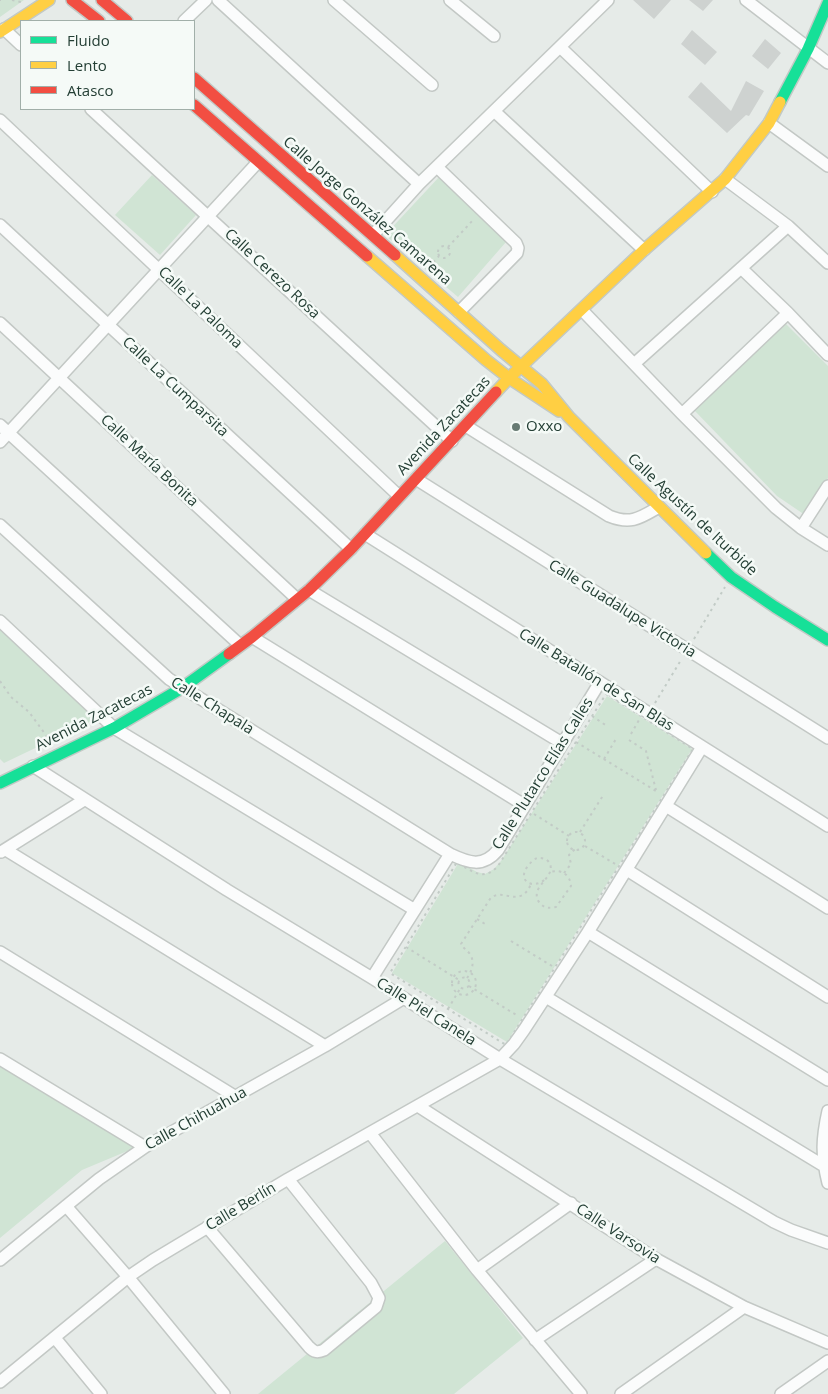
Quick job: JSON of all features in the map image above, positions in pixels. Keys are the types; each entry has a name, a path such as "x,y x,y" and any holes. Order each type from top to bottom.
{"street":[{"path":"20,44 2,31 49,0"},
{"path":"72,0 99,20"},
{"path":"102,0 126,20"},
{"path":"185,20 206,0"},
{"path":"218,0 419,184"},
{"path":"334,0 432,86"},
{"path":"450,0 494,36"},
{"path":"373,235 419,184 608,0"},
{"path":"746,0 828,63"},
{"name":"Avenida Zacatecas","path":"0,783 114,728 182,688 252,637 309,590 351,549 520,367 644,250 725,179 769,123 808,49 828,3"},
{"path":"560,47 712,192"},
{"name":"Calle Jorge González Camarena","path":"195,79 520,367"},
{"path":"195,105 258,162 509,378"},
{"name":"Calle Cerezo Rosa","path":"92,110 452,440"},
{"path":"494,111 644,250"},
{"name":"Calle La Paloma","path":"0,120 399,496"},
{"path":"769,123 828,166"},
{"path":"0,442 4,429 59,378 258,162"},
{"path":"437,167 516,243 518,248 517,254 459,312"},
{"path":"725,179 788,226 828,263"},
{"name":"Calle La Cumparsita","path":"0,225 351,549"},
{"path":"634,364 788,226"},
{"path":"741,268 828,355"},
{"path":"582,310 776,508 801,528 828,545"},
{"path":"682,414 788,313"},
{"name":"Calle María Bonita","path":"0,324 297,599"},
{"name":"Calle Agustín de Iturbide","path":"520,367 542,384 569,417 658,507 731,576 775,607 828,640"},
{"name":"Calle Agustín de Iturbide","path":"509,378 569,417"},
{"path":"466,426 618,520 639,519 658,507"},
{"path":"4,429 240,645"},
{"name":"Calle Guadalupe Victoria","path":"416,479 828,738"},
{"path":"801,528 828,486"},
{"name":"Calle Chapala","path":"0,525 159,671 182,688 450,854"},
{"name":"Calle Batallón de San Blas","path":"365,534 828,826"},
{"path":"309,590 562,743"},
{"path":"0,621 114,728 415,910"},
{"path":"252,637 528,809"},
{"name":"Calle Plutarco Elías Calles","path":"450,854 464,861 476,863 485,861 493,856 528,809 562,743 600,682"},
{"name":"Calle Berlín","path":"0,1382 128,1277 153,1260 288,1179 500,1058 514,1044 546,997 588,932 623,868 666,806 702,747"},
{"name":"Calle Piel Canela","path":"33,766 227,890 500,1058 774,1222 828,1243"},
{"path":"84,800 3,851 325,1046"},
{"path":"666,806 828,908"},
{"path":"372,978 450,854"},
{"path":"623,868 828,996"},
{"path":"588,932 828,1080"},
{"path":"0,952 236,1097"},
{"path":"546,997 824,1166"},
{"name":"Calle Chihuahua","path":"0,1260 99,1179 145,1147 325,1046 404,998"},
{"path":"0,1059 145,1147"},
{"name":"Calle Varsovia","path":"418,1106 656,1259 744,1307 828,1344"},
{"path":"828,1111 822,1137 824,1166 828,1183"},
{"path":"370,1133 476,1270 581,1394"},
{"path":"207,1227 309,1347 317,1352 324,1350 376,1307 379,1298 371,1283 288,1179"},
{"path":"476,1270 571,1203"},
{"path":"66,1206 128,1277 224,1394"},
{"path":"535,1340 656,1259"},
{"path":"621,1394 744,1307"},
{"path":"55,1338 100,1394"},
{"path":"781,1394 828,1361"}],"path":[{"path":"12,0 26,2"},
{"path":"448,248 477,216"},
{"path":"436,244 439,248 440,256"},
{"path":"439,248 443,246 448,248"},
{"path":"440,256 443,258 448,255 450,252 448,248"},
{"path":"428,269 440,256"},
{"path":"0,681 11,697 29,712 51,742"},
{"path":"606,694 693,749 623,868 555,968 506,1045 390,974 457,862 478,874 485,874 495,869 528,809 576,742 606,694"},
{"path":"592,716 608,726"},
{"path":"631,734 642,716"},
{"path":"604,759 616,739"},
{"path":"576,742 656,791 646,751 629,740"},
{"path":"580,832 604,794"},
{"path":"528,809 569,836"},
{"path":"580,832 574,832 569,836 567,843 570,848 575,849 579,849 584,845"},
{"path":"580,832 584,837 584,845"},
{"path":"584,845 623,868"},
{"path":"564,873 571,864 569,855 575,849"},
{"path":"544,880 539,884 531,884 526,879 524,874 533,860 539,858 546,860 550,866 550,872 537,892 539,902 547,908 556,907 571,886 570,880 564,873 558,871 550,872"},
{"path":"460,980 464,977 467,978 471,973 473,965 470,954 461,944 490,899 494,895 499,894 510,897 518,896 528,891 531,884"},
{"path":"477,919 485,924"},
{"path":"512,941 555,968"},
{"path":"406,947 460,980"},
{"path":"462,971 471,973 476,979 474,990 466,995 457,993 452,985 454,976 462,971"},
{"path":"467,978 470,983 469,986 474,990 523,1019"},
{"path":"460,980 461,988"},
{"path":"448,1009 461,988 464,989 469,986"}],"green space":[{"path":"0,0 24,0 0,17"},
{"path":"152,175 196,215 160,255 115,215"},
{"path":"440,176 506,242 458,297 385,235"},
{"path":"786,324 828,366 828,478 805,515 777,496 694,410"},
{"path":"0,630 96,719 4,763 0,759"},
{"path":"607,696 692,749 507,1042 392,973 459,862 477,872 485,874 494,869 501,861"},
{"path":"0,1062 137,1147 82,1170 0,1238"},
{"path":"445,1241 523,1338 454,1394 258,1394"}],"building":[{"path":"633,0 671,0 654,19"},
{"path":"689,0 713,0 703,11"},
{"path":"692,30 717,52 705,65 681,44"},
{"path":"765,39 781,53 768,69 752,56"},
{"path":"746,81 764,91 749,116 746,115 727,133 688,97 701,82 731,111"}],"traffic: fast":[{"path":"780,102 808,49 828,3"},
{"path":"706,553 731,577 828,640"},
{"path":"0,783 114,728 182,688 229,654"}],"traffic: slow":[{"path":"0,32 49,0"},
{"path":"496,392 644,250 725,179 769,123 780,102"},
{"path":"395,255 542,384 569,417 706,553"},
{"path":"367,256 486,360 509,378 559,411"}],"traffic: jam":[{"path":"72,0 98,20"},
{"path":"102,0 126,20"},
{"path":"195,79 395,255"},
{"path":"195,106 367,256"},
{"path":"229,654 309,590 351,549 496,392"}],"place":[{"name":"Oxxo","path":"516,427"}]}
